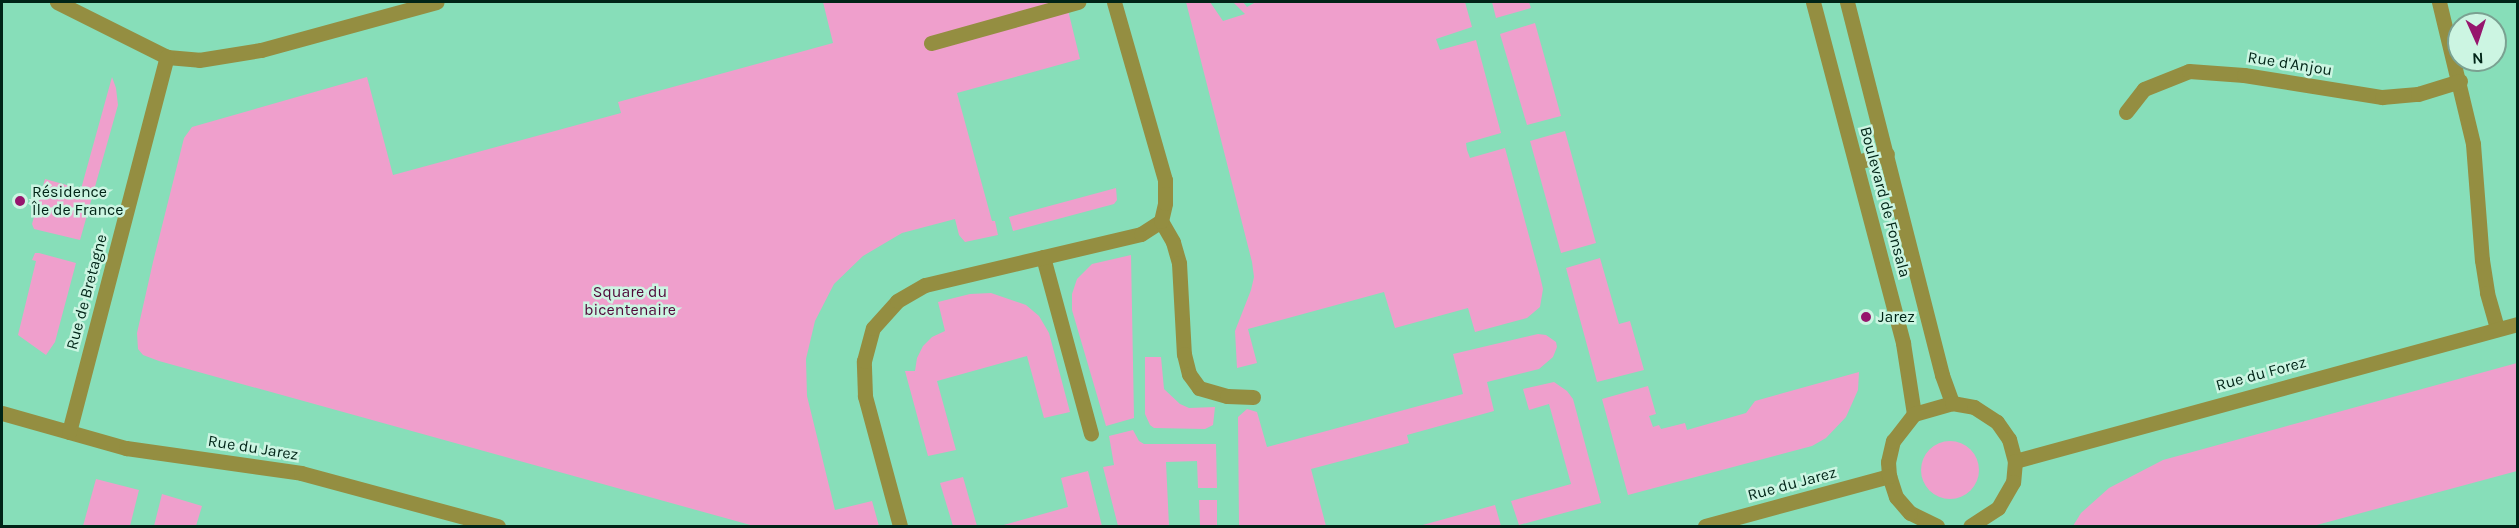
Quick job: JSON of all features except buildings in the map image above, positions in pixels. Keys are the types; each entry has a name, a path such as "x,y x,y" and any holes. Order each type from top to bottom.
{"street":[{"path":"57,2 167,57 199,60 229,57 437,2"},
{"path":"931,43 1078,2"},
{"path":"1114,2 1164,180 1165,203 1161,221 1173,242 1179,263 1184,354 1189,374 1199,388 1227,396 1253,397"},
{"name":"Boulevard de Fonsala","path":"1812,2 1857,162 1903,344 1914,414"},
{"name":"Boulevard de Fonsala","path":"1847,2 1942,375 1952,403"},
{"path":"2439,2 2460,81 2473,144 2487,293 2498,329"},
{"name":"Rue de Bretagne","path":"69,432 167,57"},
{"name":"Rue d'Anjou","path":"2126,112 2144,89 2189,71 2244,75 2382,97 2418,94 2460,81"},
{"path":"1857,162 1887,154"},
{"path":"900,526 865,396 864,361 873,328 897,301 925,285 1141,234 1161,221"},
{"path":"1043,257 1091,434"},
{"name":"Rue du Forez","path":"2015,461 2517,324"},
{"path":"1937,526 1910,513 1896,497 1889,476 1888,462 1893,441 1914,414 1952,403 1974,407 1997,422 2009,440 2015,461 2013,482 1998,508 1970,526"},
{"name":"Rue du Jarez","path":"2,413 126,448 302,473 498,526"},
{"name":"Rue du Jarez","path":"1705,526 1889,476"}],"green space":[{"name":"Square du bicentenaire","path":"823,2 1066,2 1080,59 957,93 992,221 995,221 998,235 965,242 959,235 955,219 902,233 863,256 834,284 815,321 806,359 807,396 835,510 872,501 879,526 754,526 159,361 143,355 138,349 137,333 153,262 184,138 192,127 367,77 393,175 621,113 618,102 833,43"},
{"path":"1186,2 1210,2 1223,21 1245,14 1233,2 1243,2 1247,7 1256,2 1465,2 1472,27 1436,39 1440,50 1476,40 1501,133 1466,143 1467,150 1470,158 1505,148 1543,289 1540,307 1527,318 1475,332 1468,308 1395,328 1384,292 1248,329 1257,363 1237,368 1235,331 1251,290 1254,277 1252,262"},
{"path":"1492,2 1529,2 1531,8 1496,18"},
{"path":"1535,23 1561,116 1527,125 1500,34"},
{"path":"112,77 118,105 80,240 34,229 32,224 45,179 81,189"},
{"path":"1565,131 1596,243 1561,253 1530,141"},
{"path":"1116,188 1117,200 1114,204 1013,231 1009,217"},
{"path":"35,253 76,263 55,342 46,355 18,335 36,261 32,260"},
{"path":"1131,255 1134,418 1106,426 1072,310 1072,294 1077,279 1092,264"},
{"path":"1600,258 1619,324 1630,321 1644,370 1597,382 1566,268"},
{"path":"991,293 1026,305 1039,316 1049,333 1070,412 1044,418 1027,356 937,381 956,450 928,456 905,371 915,371 917,358 923,346 932,337 945,331 938,302 970,294"},
{"path":"1538,334 1546,335 1556,342 1557,347 1553,357 1539,369 1487,382 1494,411 1407,435 1409,443 1311,469 1326,526 1239,526 1238,417 1247,409 1257,412 1267,447 1463,394 1453,354"},
{"path":"1145,357 1161,357 1164,389 1180,404 1189,408 1215,407 1213,425 1205,429 1154,428 1150,425 1145,414"},
{"path":"2517,363 2517,471 2313,526 2073,526 2081,513 2109,488 2163,460"},
{"path":"1859,372 1858,390 1846,417 1826,438 1812,446 1628,495 1602,399 1648,386 1656,414 1649,416 1653,427 1659,425 1661,429 1685,423 1687,430 1746,413 1755,401"},
{"path":"1554,382 1567,391 1573,399 1601,503 1519,525 1511,501 1571,484 1549,404 1529,410 1523,389"},
{"path":"1133,430 1139,441 1144,444 1216,444 1217,488 1198,488 1197,461 1166,462 1169,526 1118,526 1103,467 1114,465 1109,436"},
{"path":"1944,441 1956,441 1966,445 1975,454 1979,476 1971,491 1956,499 1944,499 1934,495 1925,486 1921,476 1921,464 1925,454 1934,445"},
{"path":"1088,471 1102,526 1000,526 1068,507 1061,478"},
{"path":"963,477 977,526 953,526 940,483"},
{"path":"96,479 139,490 130,526 83,526"},
{"path":"162,494 202,506 196,526 154,526"},
{"path":"1199,500 1217,500 1217,526 1200,526"},
{"path":"1495,505 1501,526 1419,526"}],"place":[{"name":"Résidence Île de France","path":"20,201"},
{"name":"Jarez","path":"1866,317"}]}
